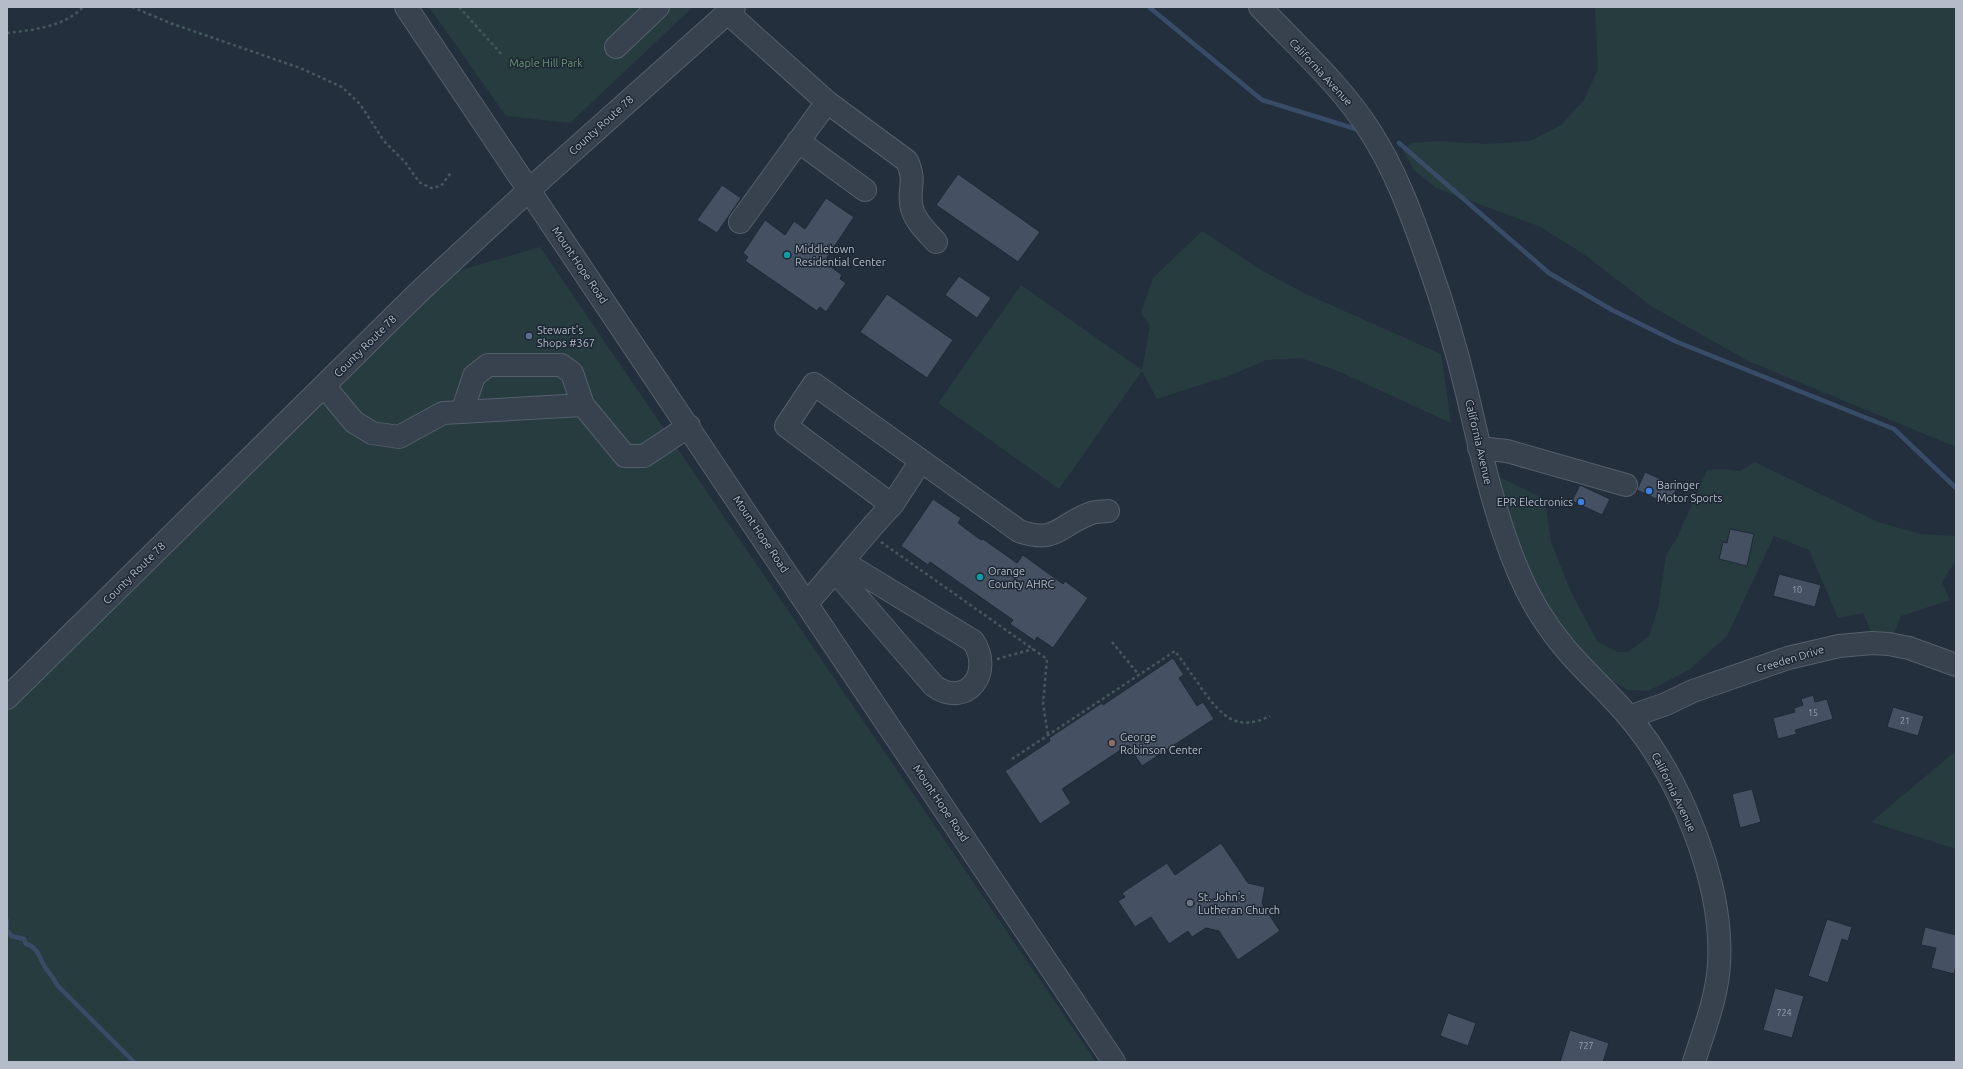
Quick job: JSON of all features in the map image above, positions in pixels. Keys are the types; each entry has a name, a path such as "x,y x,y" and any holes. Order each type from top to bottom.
{"street":[{"name":"Mount Hope Road","path":"406,7 689,426 1114,1062"},
{"path":"616,47 658,7"},
{"name":"California Avenue","path":"1260,7 1337,86 1355,108 1385,158 1414,222 1437,287 1453,339 1479,448 1494,502 1511,554 1536,607 1565,648 1629,717 1652,748 1682,803 1711,882 1719,936 1718,972 1712,1005 1694,1062"},
{"name":"County Route 78","path":"7,698 422,290 529,190 731,10"},
{"path":"731,10 827,102 907,161 913,173 911,204 916,219 936,242"},
{"path":"740,222 827,102"},
{"path":"798,141 865,190"},
{"path":"462,412 474,376 488,365 561,365 572,373 583,405 625,456 644,456 689,426"},
{"path":"892,505 786,426 814,384 1019,531 1033,536 1053,534 1087,514 1108,511"},
{"path":"324,386 354,422 372,433 399,437 443,413 583,405"},
{"path":"1479,448 1507,451 1626,485"},
{"path":"807,603 839,567 866,532 892,505 921,461"},
{"path":"839,567 973,641 982,663 978,678 969,689 957,693 941,691 928,681 839,567"},
{"name":"Creeden Drive","path":"1629,717 1666,704 1693,691 1788,658 1839,646 1872,643 1889,644 1909,648 1956,665"}],"path":[{"path":"7,33 59,23 74,16 84,7"},
{"path":"132,7 170,23 300,68 342,87 360,104 384,141 405,162 419,182 431,188 441,186 452,171"},
{"path":"459,7 503,56"},
{"path":"1112,642 1140,675"},
{"path":"982,663 1033,649"},
{"path":"1012,759 1175,651 1217,708 1227,717 1238,722 1249,723 1260,721 1270,716"}],"green space":[{"name":"Maple Hill Park","path":"429,7 693,7 570,123 506,116"},
{"path":"1595,7 1956,7 1956,447 1748,361 1651,306 1585,255 1541,227 1436,188 1414,170 1403,150 1412,143 1436,141 1486,144 1530,141 1561,125 1584,100 1598,69"},
{"path":"1202,231 1261,270 1304,293 1441,354 1451,423 1338,371 1301,358 1266,360 1234,374 1157,399 1142,371 1059,489 938,403 1021,285 1142,370 1150,326 1141,313 1153,278"},
{"path":"540,247 1096,1062 7,1062 7,698 457,271"},
{"path":"1755,462 1878,522 1921,534 1956,536 1956,560 1942,582 1950,600 1901,616 1894,634 1873,636 1863,613 1838,618 1809,550 1774,536 1727,636 1689,670 1648,691 1627,690 1611,680 1590,663 1568,638 1543,601 1523,562 1495,475 1545,499 1551,542 1571,592 1597,641 1618,652 1628,652 1649,636 1658,608 1666,555 1677,538 1707,470 1721,469 1740,471"},
{"path":"1956,751 1956,849 1871,822"}],"building":[{"path":"958,174 1040,232 1018,262 936,205"},
{"path":"722,185 741,198 717,233 697,220"},
{"name":"Middletown Residential Center","path":"826,198 854,217 824,262 842,275 840,279 846,283 826,312 820,307 817,311 745,261 748,257 743,253 765,220 785,235 794,221 805,229"},
{"path":"959,276 991,298 977,318 945,295"},
{"path":"887,294 953,340 927,378 860,332"},
{"path":"1645,472 1678,487 1669,505 1637,490"},
{"path":"1580,485 1610,499 1602,515 1572,501"},
{"name":"Orange County AHRC","path":"933,499 961,518 958,523 1017,563 1023,555 1063,584 1065,581 1088,598 1053,648 1037,637 1035,641 1010,624 1013,620 930,562 928,565 901,546"},
{"path":"1730,529 1754,534 1747,566 1719,559 1723,542 1727,543"},
{"path":"1779,574 1821,585 1815,607 1773,596"},
{"name":"George Robinson Center","path":"1173,658 1184,675 1179,678 1197,706 1203,702 1214,719 1142,766 1128,745 1062,789 1071,803 1040,824 1005,771 1050,741 1049,738 1102,703 1103,705"},
{"path":"1813,695 1815,702 1827,699 1833,719 1795,730 1797,734 1778,739 1773,718 1795,712 1794,708 1803,705 1801,699"},
{"path":"1893,707 1924,716 1918,736 1887,727"},
{"path":"1752,789 1761,822 1740,828 1732,794"},
{"name":"St. John's Lutheran Church","path":"1221,843 1248,883 1265,887 1262,904 1280,931 1238,960 1219,931 1206,928 1192,937 1188,931 1169,944 1151,917 1135,927 1118,901 1125,897 1122,893 1167,863 1175,875"},
{"path":"1827,919 1852,927 1848,941 1842,939 1828,983 1808,976"},
{"path":"1925,927 1956,935 1956,965 1954,974 1931,968 1936,948 1921,945"},
{"path":"1775,988 1804,996 1792,1038 1763,1030"},
{"path":"1448,1013 1476,1023 1468,1046 1440,1036"},
{"path":"1570,1030 1609,1043 1603,1062 1560,1062"}],"waterway":[{"path":"1149,7 1262,100 1356,129"},
{"path":"1399,143 1549,273 1612,310 1677,342 1894,429 1956,488"},
{"path":"7,921 7,927"},
{"path":"7,930 11,936 24,939 26,944 37,951 57,985 134,1062"}],"place":[{"name":"Middletown Residential Center","path":"787,255"},
{"name":"Stewart's Shops #367","path":"529,336"},
{"name":"Baringer Motor Sports","path":"1649,491"},
{"name":"EPR Electronics","path":"1581,502"},
{"name":"Orange County AHRC","path":"980,577"},
{"name":"George Robinson Center","path":"1112,743"},
{"name":"St. John's Lutheran Church","path":"1190,903"}]}
